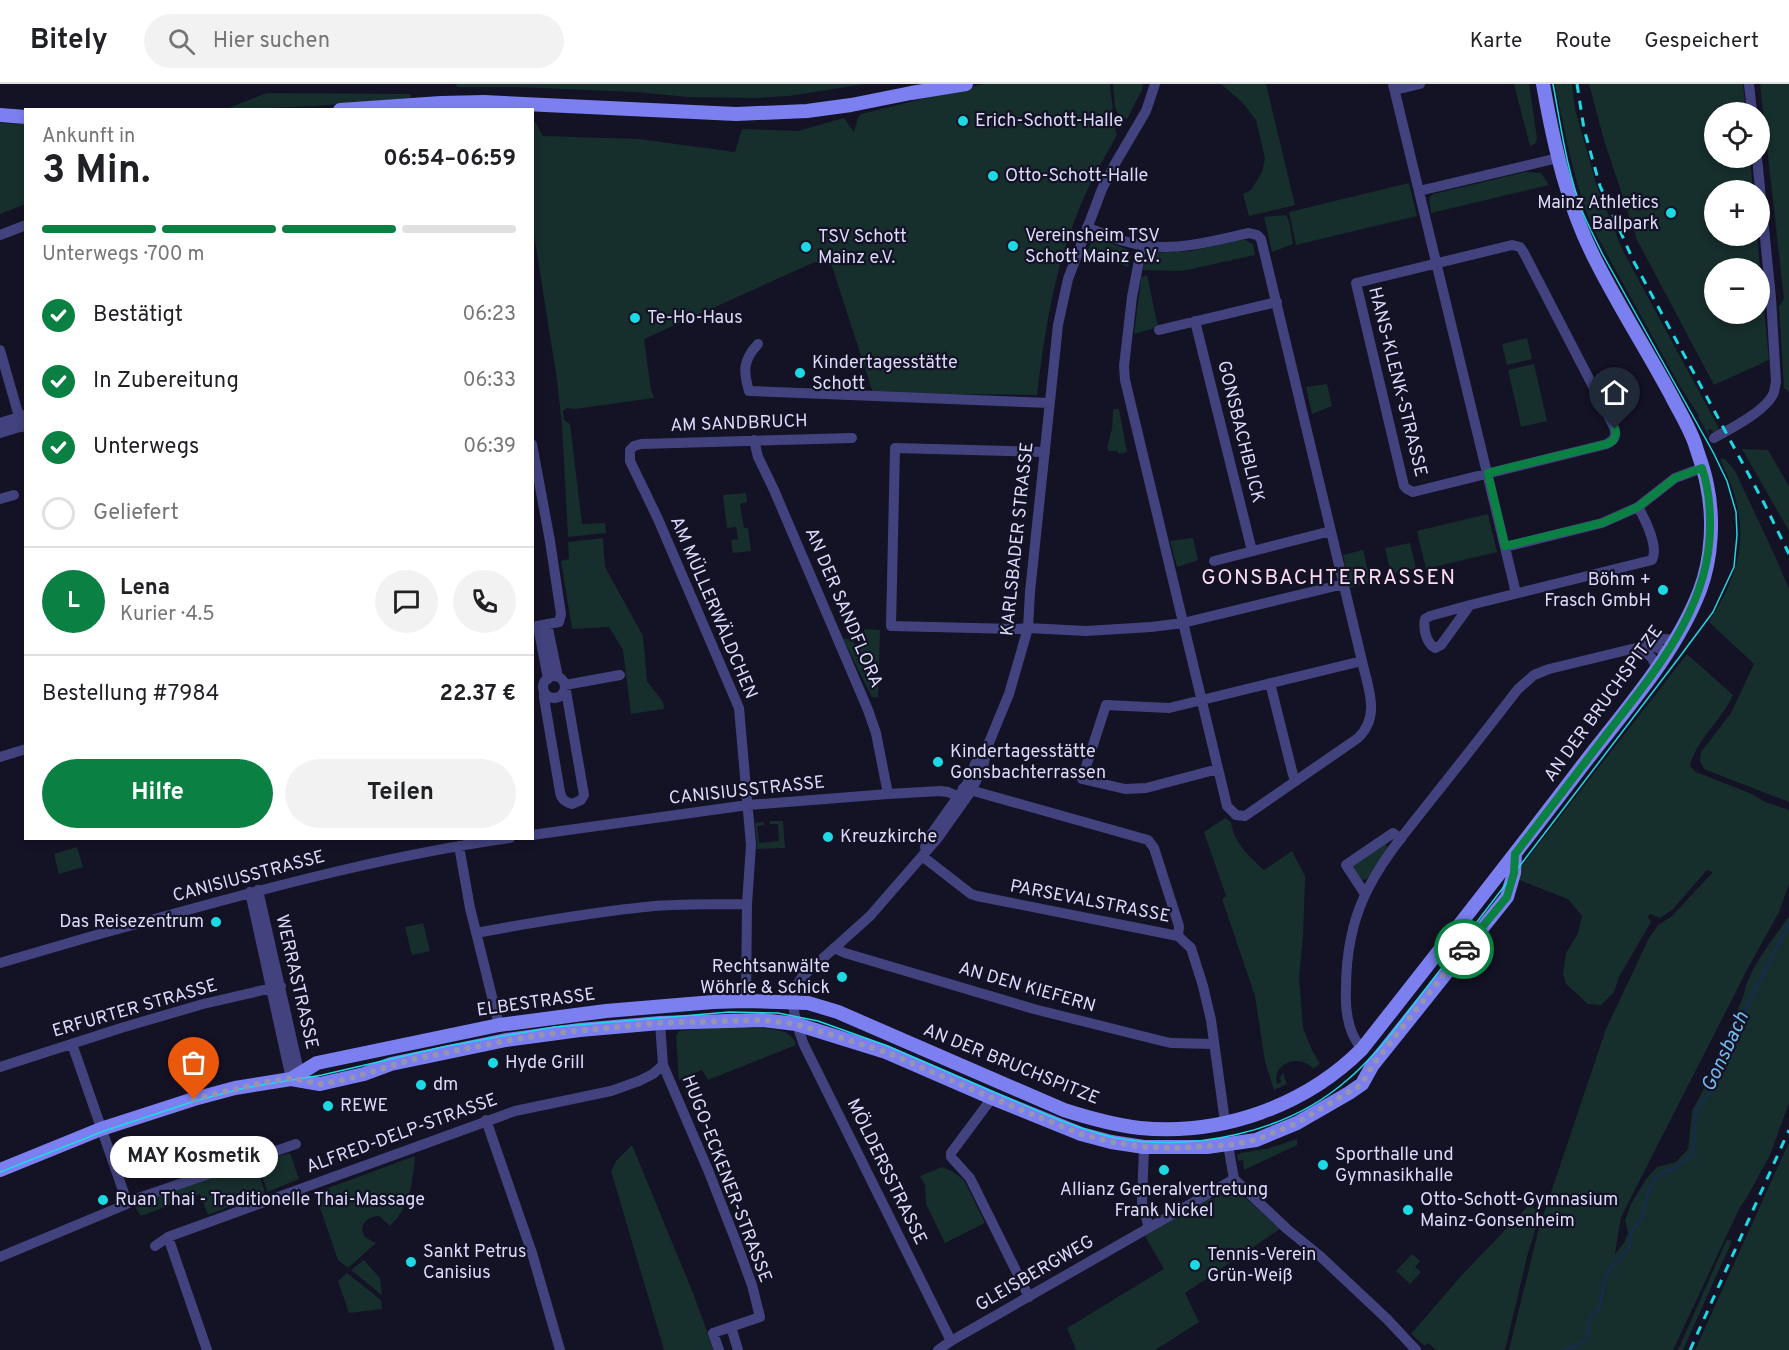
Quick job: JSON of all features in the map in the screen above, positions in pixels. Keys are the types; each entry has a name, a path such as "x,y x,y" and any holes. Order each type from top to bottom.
{"main road":[{"path":"911,93 933,84"},
{"path":"369,108 441,103 758,114 818,110 965,84"},
{"name":"AN DER BRUCHSPITZE","path":"794,1014 808,1003 838,1012 1064,1110 1094,1119 1141,1128 1191,1128 1254,1115 1322,1083 1345,1066 1362,1049 1515,854 1657,667 1689,614 1701,588 1707,565 1711,539 1708,488 1696,446 1587,244 1554,159 1536,84"},
{"name":"AN DER BRUCHSPITZE","path":"1543,84 1554,159"},
{"path":"0,115 24,117"},
{"name":"AN DER BRUCHSPITZE","path":"815,1030 886,1052 1081,1134 1112,1142 1144,1147 1178,1148 1228,1145 1256,1140 1297,1123 1362,1084 1372,1066 1507,897 1514,873 1515,854"},
{"path":"1489,887 1500,886 1505,890 1507,897"},
{"name":"ELBESTRASSE","path":"298,1077 317,1063 499,1025 606,1011 746,1001 794,1014 815,1030"},
{"name":"ELBESTRASSE","path":"0,1170 100,1129 194,1099 266,1082 298,1077 320,1084 344,1080 392,1065 506,1041 580,1030 660,1023 762,1020 794,1014"}],"street":[{"name":"KARLSBADER STRASSE","path":"794,1014 799,981 870,916 922,856 940,835 983,767 988,745 1009,694 1028,628 1058,326 1068,279 1102,189 1146,111 1155,84"},
{"path":"1420,84 1394,87 1516,593"},
{"path":"1749,84 1751,102"},
{"path":"441,103 450,108"},
{"path":"1419,191 1554,159"},
{"path":"1713,438 1764,406 1774,392 1776,382 1771,298 1757,168"},
{"path":"0,235 24,226"},
{"path":"1087,227 1142,245 1168,247 1249,233 1261,239 1344,584 1372,712 1365,730 1358,738 1250,814 1240,816 1227,806 1123,370 1133,288 1142,245"},
{"path":"1437,264 1512,245 1520,247 1616,433 1613,441 1607,444 1488,473"},
{"name":"HANS-KLENK-STRASSE","path":"1437,264 1356,284 1401,475 1404,486 1413,492 1488,473"},
{"path":"1159,330 1277,302"},
{"name":"GONSBACHBLICK","path":"1195,321 1252,551"},
{"path":"758,344 749,353 744,373 749,391 1050,402"},
{"path":"0,350 23,421"},
{"path":"0,423 23,421"},
{"path":"0,433 23,421"},
{"name":"AM SANDBRUCH","path":"630,450 641,444 852,438"},
{"name":"AN DER SANDFLORA","path":"754,440 758,457 868,710 876,734 888,794"},
{"path":"1045,452 895,448 891,626 1116,630 1183,623 1344,584"},
{"name":"AM MÜLLERWÄLDCHEN","path":"630,450 630,461 739,708 751,845 747,904 746,1001"},
{"path":"534,455 561,614 544,625 548,685 584,795 581,800 572,804 561,797 544,698 548,685"},
{"path":"1505,546 1602,523 1638,507 1675,478 1700,464"},
{"path":"0,499 14,495"},
{"path":"1470,605 1442,645 1435,648 1431,646 1424,625 1425,619 1430,616 1470,605 1516,593 1652,560 1655,552 1650,531 1638,507"},
{"path":"1214,561 1331,531"},
{"path":"1362,1049 1354,1041 1348,1020 1345,998 1348,950 1353,927 1365,894 1401,839 1525,682 1534,675 1549,669 1640,647 1651,642 1664,639 1675,640"},
{"path":"1640,647 1655,647 1666,652"},
{"path":"1640,647 1651,657 1657,667"},
{"path":"1218,769 1146,788 1125,789 1082,778 1106,705 1169,708 1362,661"},
{"path":"548,685 620,675"},
{"path":"1270,683 1296,781"},
{"path":"0,757 24,750"},
{"name":"CANISIUSSTRASSE","path":"534,835 748,805 940,791 964,794 1148,840 1158,859 1179,926 1179,936"},
{"path":"1365,894 1346,865 1393,833 1401,839"},
{"name":"CANISIUSSTRASSE","path":"0,963 254,891 341,870 497,840"},
{"path":"459,846 476,933 499,1025"},
{"name":"PARSEVALSTRASSE","path":"922,856 971,894 977,896 1179,936 1191,948 1203,986 1211,1020 1225,1122"},
{"name":"WERRASTRASSE","path":"254,891 298,1077"},
{"path":"476,933 614,910 747,904"},
{"name":"AN DEN KIEFERN","path":"834,948 1034,1009 1171,1043 1214,1044"},
{"name":"ERFURTER STRASSE","path":"0,1067 203,1004 276,988"},
{"name":"MÖLDERSSTRASSE","path":"794,1014 804,1045 951,1341"},
{"name":"HUGO-ECKENER-STRASSE","path":"660,1023 663,1065 708,1170 752,1285 760,1317 713,1333 719,1350"},
{"path":"72,1044 100,1129 128,1202"},
{"name":"ALFRED-DELP-STRASSE","path":"155,1246 168,1237 486,1120 515,1111 611,1091 653,1074 663,1065"},
{"path":"992,1098 951,1153 951,1157 970,1178 1029,1297"},
{"path":"486,1120 532,1253 560,1350"},
{"path":"0,1257 128,1202 296,1144"},
{"path":"1228,1145 1234,1179 1327,1263 1416,1350"},
{"path":"1144,1147 1142,1203 1149,1228"},
{"name":"GLEISBERGWEG","path":"938,1350 1234,1179"},
{"path":"168,1237 207,1350"},
{"path":"731,1327 738,1350"}],"green space":[{"path":"456,84 865,84 789,96 755,98 687,97 636,92 517,87 457,87"},
{"name":"TSV Schott Mainz e.V.","path":"983,84 1110,84 1117,135 1085,195 1066,245 1048,318 1037,395 873,393 832,266 815,262 644,339 654,398 575,409 567,408 563,411 564,420 570,424 582,524 605,523 606,533 568,537 557,380 534,234 534,123 543,136 639,139 735,152 742,129 798,131 844,118 854,132 861,114"},
{"path":"1113,84 1143,84 1127,119 1119,115 1115,108"},
{"path":"1221,84 1266,84 1295,205 1249,216 1243,194 1251,190 1262,172 1265,158 1256,120 1242,102"},
{"path":"1514,84 1529,84 1537,138 1535,144 1530,146"},
{"path":"1555,84 1572,84 1575,109 1597,187 1623,251 1721,432 1714,434 1711,429 1708,430 1710,438 1593,229 1575,176"},
{"name":"Mainz Athletics Ballpark","path":"1589,84 1743,84 1745,102 1704,102 1704,168 1751,168 1752,180 1704,180 1704,246 1758,246 1759,258 1704,258 1704,324 1766,324 1769,360 1714,385 1637,240 1604,140"},
{"path":"1760,84 1789,84 1789,392 1784,388 1779,306 1784,299 1769,168 1770,102 1762,102"},
{"path":"267,93 410,94 411,98 315,106 228,108"},
{"path":"0,123 24,124 24,205 0,214"},
{"path":"1525,172 1541,173 1549,185 1431,213 1429,198 1433,194"},
{"path":"1409,183 1417,216 1296,245 1289,212"},
{"path":"1286,215 1293,244 1272,252 1264,217"},
{"path":"1098,238 1129,250 1131,257 1128,267 1087,252 1092,240"},
{"path":"1241,240 1253,244 1255,255 1182,271 1142,270 1149,253 1191,251"},
{"path":"1147,275 1158,327 1134,334 1141,277"},
{"path":"1527,338 1532,359 1507,365 1502,344"},
{"path":"1534,364 1547,421 1521,427 1508,370"},
{"path":"1327,384 1332,406 1312,414 1306,387"},
{"path":"1114,409 1119,409 1127,452 1119,454 1107,448"},
{"path":"1742,449 1768,450 1789,486 1789,531"},
{"path":"1722,458 1735,471 1789,589 1789,802 1704,769 1700,761 1701,752 1731,713 1754,664 1709,622 1731,581 1740,542 1737,503 1720,459"},
{"path":"746,493 747,502 740,504 744,528 748,528 751,551 733,553 731,540 738,539 736,527 727,528 723,495"},
{"path":"1488,514 1497,552 1426,569 1417,531"},
{"path":"603,538 605,567 643,636 647,681 663,702 664,709 631,714 623,650 609,627 572,629 561,561 569,559 568,542"},
{"path":"1193,538 1198,560 1177,567 1170,541"},
{"path":"1410,543 1416,568 1391,574 1385,548"},
{"path":"1363,550 1371,582 1350,588 1343,555"},
{"path":"864,629 880,630 878,697 872,697 843,639 854,639 854,644 863,644"},
{"path":"1687,654 1733,695 1698,747 1690,766 1696,772 1789,810 1789,884 1779,912 1621,1217 1615,1254 1624,1243 1628,1233 1625,1220 1631,1204 1646,1179 1657,1167 1676,1162 1688,1149 1692,1111 1708,1081 1750,975 1789,916 1789,1103 1770,1155 1740,1207 1673,1350 1509,1350 1539,1228 1606,1029 1649,938 1658,925 1672,916 1713,872 1707,870 1673,909 1660,918 1650,914 1648,917 1651,922 1619,977 1614,992 1601,1005 1588,1004 1566,984 1563,974 1566,953 1578,933 1582,916 1568,899 1519,880 1518,871"},
{"path":"1225,818 1231,822 1235,836 1243,849 1264,870 1292,851 1305,876 1299,978 1303,1028 1320,1064 1313,1069 1301,1062 1288,1063 1278,1071 1276,1077 1277,1084 1281,1082 1280,1077 1283,1073 1287,1084 1274,1090 1265,1062 1255,996 1222,899 1226,896 1204,832"},
{"path":"770,821 783,821 785,848 757,849 755,823 764,822 764,825 757,826 759,843 779,841 778,824 770,824"},
{"path":"1384,843 1388,847 1367,879 1362,880 1353,869 1353,864"},
{"path":"77,847 83,867 59,874 54,854"},
{"path":"423,923 430,951 412,955 405,927"},
{"path":"712,1028 773,1029 790,1035 796,1045 708,1080 702,1070 679,1080 676,1036 679,1031"},
{"path":"1297,1139 1297,1145 1244,1170 1243,1160 1238,1161 1237,1155 1241,1153 1270,1148"},
{"path":"1789,1142 1789,1350 1695,1350"},
{"path":"632,1145 714,1350 664,1350 611,1171 616,1161"},
{"path":"290,1153 299,1179 267,1192 258,1162"},
{"path":"415,1156 409,1194 402,1210 390,1226 379,1216 372,1217 363,1224 364,1235 376,1243 348,1268 338,1260 315,1193"},
{"path":"255,1161 265,1193 208,1215 200,1194 141,1216 132,1203"},
{"path":"942,1167 964,1180 985,1223 945,1243 926,1204 925,1185 920,1176"},
{"name":"Tennis-Verein Grün-Weiß","path":"1230,1184 1280,1229 1185,1293 1199,1322 1155,1350 1076,1350 1067,1328 1164,1269 1145,1236 1205,1199 1214,1199 1219,1191"},
{"path":"1530,1204 1540,1214 1528,1253 1505,1350 1436,1350 1428,1343 1425,1346 1411,1334 1461,1276"},
{"path":"1727,1239 1732,1241 1683,1350 1678,1350"},
{"path":"1412,1254 1420,1261 1415,1267 1421,1272 1410,1284 1396,1271"},
{"path":"364,1260 380,1278 382,1295 351,1270"},
{"path":"347,1273 381,1300 382,1309 349,1313 338,1281"}],"waterway":[{"name":"Gonsbach","path":"1563,1350 1587,1339 1589,1322 1592,1315 1599,1309 1605,1279 1611,1267 1629,1248 1631,1233 1641,1219 1649,1190 1657,1176 1674,1169 1693,1154 1696,1111 1712,1090 1724,1052 1789,923"}],"tram line":[{"path":"0,1172 104,1131 195,1101 244,1088 322,1075 447,1046 554,1027 729,1012 778,1013 818,1021 885,1045 1059,1120 1116,1138 1146,1142 1207,1140 1267,1126 1296,1114 1322,1099 1357,1071 1388,1038 1713,612 1734,567 1737,535 1736,512 1727,481 1585,218 1569,166 1553,84"}],"railway":[{"path":"1577,84 1584,129 1600,186 1634,262 1764,503 1789,554"},
{"path":"1690,1350 1789,1130"}],"way so far":[{"path":"194,1099 235,1088 291,1078 313,1084 344,1080 414,1059 547,1034 660,1023 762,1020 796,1024 886,1052 1081,1134 1144,1147 1178,1148 1228,1145 1256,1140 1297,1123 1362,1084 1372,1066 1464,949"}],"place":[{"name":"Erich-Schott-Halle","path":"963,121"},
{"name":"Otto-Schott-Halle","path":"993,176"},
{"name":"Mainz Athletics Ballpark","path":"1671,213"},
{"name":"Vereinsheim TSV Schott Mainz e.V.","path":"1013,246"},
{"name":"TSV Schott Mainz e.V.","path":"806,247"},
{"name":"Te-Ho-Haus","path":"635,318"},
{"name":"Kindertagesstätte Schott","path":"800,373"},
{"name":"Böhm + Frasch GmbH","path":"1663,590"},
{"name":"Kindertagesstätte Gonsbachterrassen","path":"938,762"},
{"name":"Kreuzkirche","path":"828,837"},
{"name":"Das Reisezentrum","path":"216,922"},
{"name":"Rechtsanwälte Wöhrle & Schick","path":"842,977"},
{"name":"Hyde Grill","path":"493,1063"},
{"name":"dm","path":"421,1085"},
{"name":"MAY Kosmetik","path":"194,1099"},
{"name":"REWE","path":"328,1106"},
{"name":"Sporthalle und Gymnasikhalle","path":"1323,1165"},
{"name":"Allianz Generalvertretung Frank Nickel","path":"1164,1170"},
{"name":"Ruan Thai - Traditionelle Thai-Massage","path":"103,1200"},
{"name":"Otto-Schott-Gymnasium Mainz-Gonsenheim","path":"1408,1210"},
{"name":"Sankt Petrus Canisius","path":"411,1262"},
{"name":"Tennis-Verein Grün-Weiß","path":"1195,1265"}],"district":[{"name":"GONSBACHTERRASSEN","path":"1329,578"}],"route":[{"path":"1464,949 1507,897 1514,873 1515,854 1657,667 1675,640 1701,588 1711,539 1708,488 1702,468 1680,475 1638,507 1602,523 1505,546 1488,473 1607,444 1613,441 1615,429"}]}
